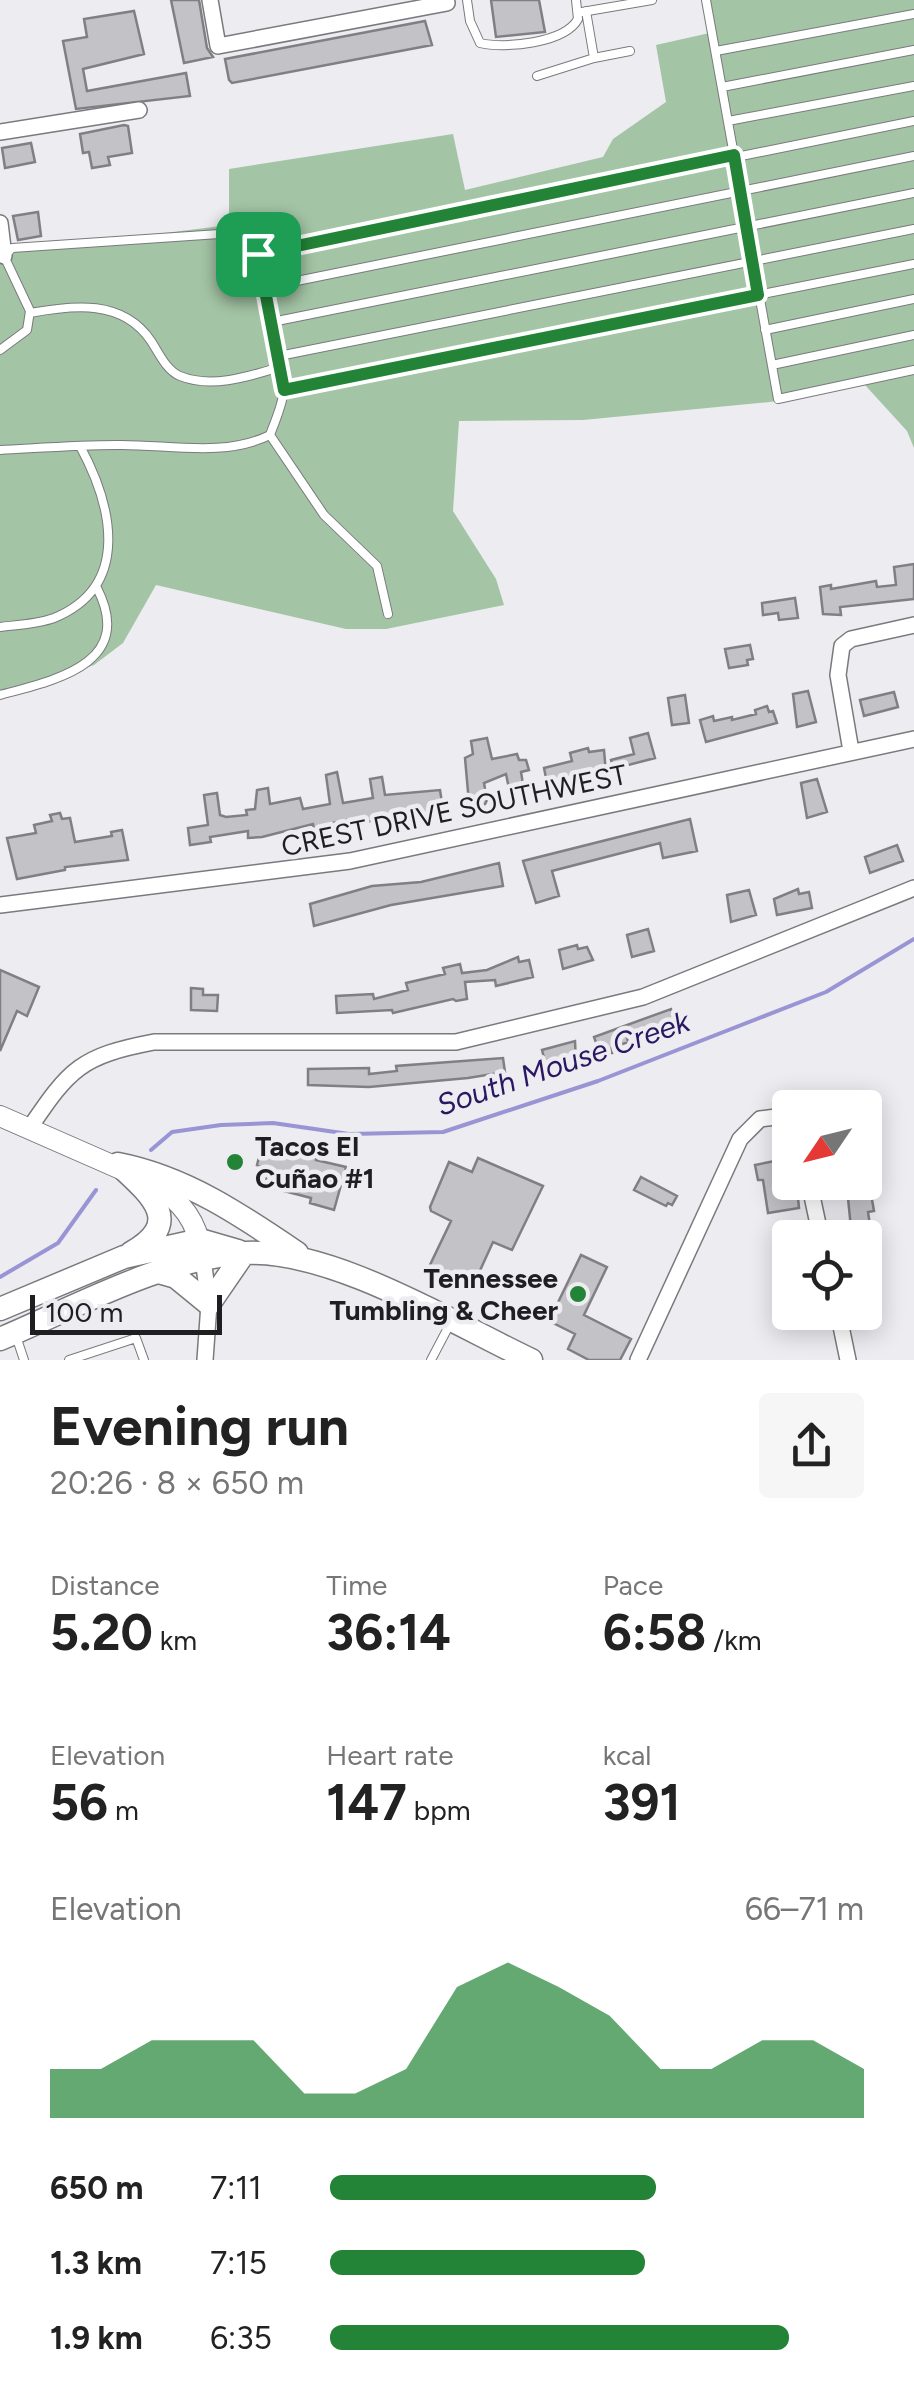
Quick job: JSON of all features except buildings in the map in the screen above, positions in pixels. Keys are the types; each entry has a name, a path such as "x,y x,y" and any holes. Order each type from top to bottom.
{"main road":[{"path":"0,1116 118,1164 176,1198 194,1220 202,1250"},
{"path":"0,1309 124,1257 150,1242 158,1230 160,1216 150,1193 118,1164"},
{"path":"118,1164 149,1170 225,1204 307,1260"},
{"path":"8,1336 162,1273 202,1250"},
{"path":"124,1257 202,1250 307,1260 350,1275 532,1360"},
{"path":"162,1273 176,1277 209,1304 244,1253"}],"street":[{"path":"210,0 218,46 447,2"},
{"path":"0,132 139,110"},
{"path":"0,224 2,258"},
{"path":"852,751 838,675 842,646 850,639 914,625"},
{"name":"CREST DRIVE SOUTHWEST","path":"0,905 350,861 914,739"},
{"path":"29,1129 60,1082 82,1063 110,1050 154,1042 456,1042 644,997 908,891 914,909"},
{"path":"638,1360 740,1139 760,1118 772,1117"},
{"path":"202,1250 209,1304 205,1360"},
{"path":"842,1330 848,1360"}],"lane":[{"path":"468,0 474,34 480,43 491,46 545,39 572,29 582,12 648,0"},
{"path":"576,0 594,58"},
{"path":"706,0 778,399 914,370"},
{"path":"716,51 914,14"},
{"path":"538,76 630,50"},
{"path":"722,86 914,50"},
{"path":"728,121 914,86"},
{"path":"258,254 914,121"},
{"path":"266,287 914,156"},
{"path":"272,322 914,193"},
{"path":"278,356 914,230"},
{"path":"0,350 27,330 30,313 2,258 12,248 249,232 266,287 284,390 270,435"},
{"path":"284,390 914,264"},
{"path":"765,330 914,299"},
{"path":"30,313 82,306 130,318 145,331 165,365 179,376 235,380 280,367"},
{"path":"772,366 914,334"},
{"path":"0,450 233,447 270,435"},
{"path":"270,435 324,515 377,566 388,614"},
{"path":"0,627 51,619 81,604 97,588 105,559 108,514 102,491 80,446"},
{"path":"0,695 36,685 91,662 98,655 107,624 97,588"},
{"path":"431,1360 451,1322"},
{"path":"8,1336 24,1360"},
{"path":"69,1360 136,1338 144,1360"}],"green space":[{"path":"708,0 914,0 914,448 907,431 865,385 770,402 583,420 459,421 453,511 496,579 504,605 386,629 346,629 156,585 123,643 94,665 0,697 0,262 13,252 229,225 229,169 453,134 465,190 603,157 613,139 666,102 656,45 714,32"}],"waterway":[{"name":"South Mouse Creek","path":"151,1150 172,1132 221,1125 273,1123 349,1134 443,1132 598,1081 826,992 914,939"},
{"name":"South Mouse Creek","path":"0,1277 58,1243 96,1190"}],"place":[{"name":"Tacos El Cuñao #1","path":"235,1162"},
{"name":"Tennessee Tumbling & Cheer","path":"578,1294"}],"route":[{"path":"734,155 758,295 284,390 258,254 734,155"}]}
